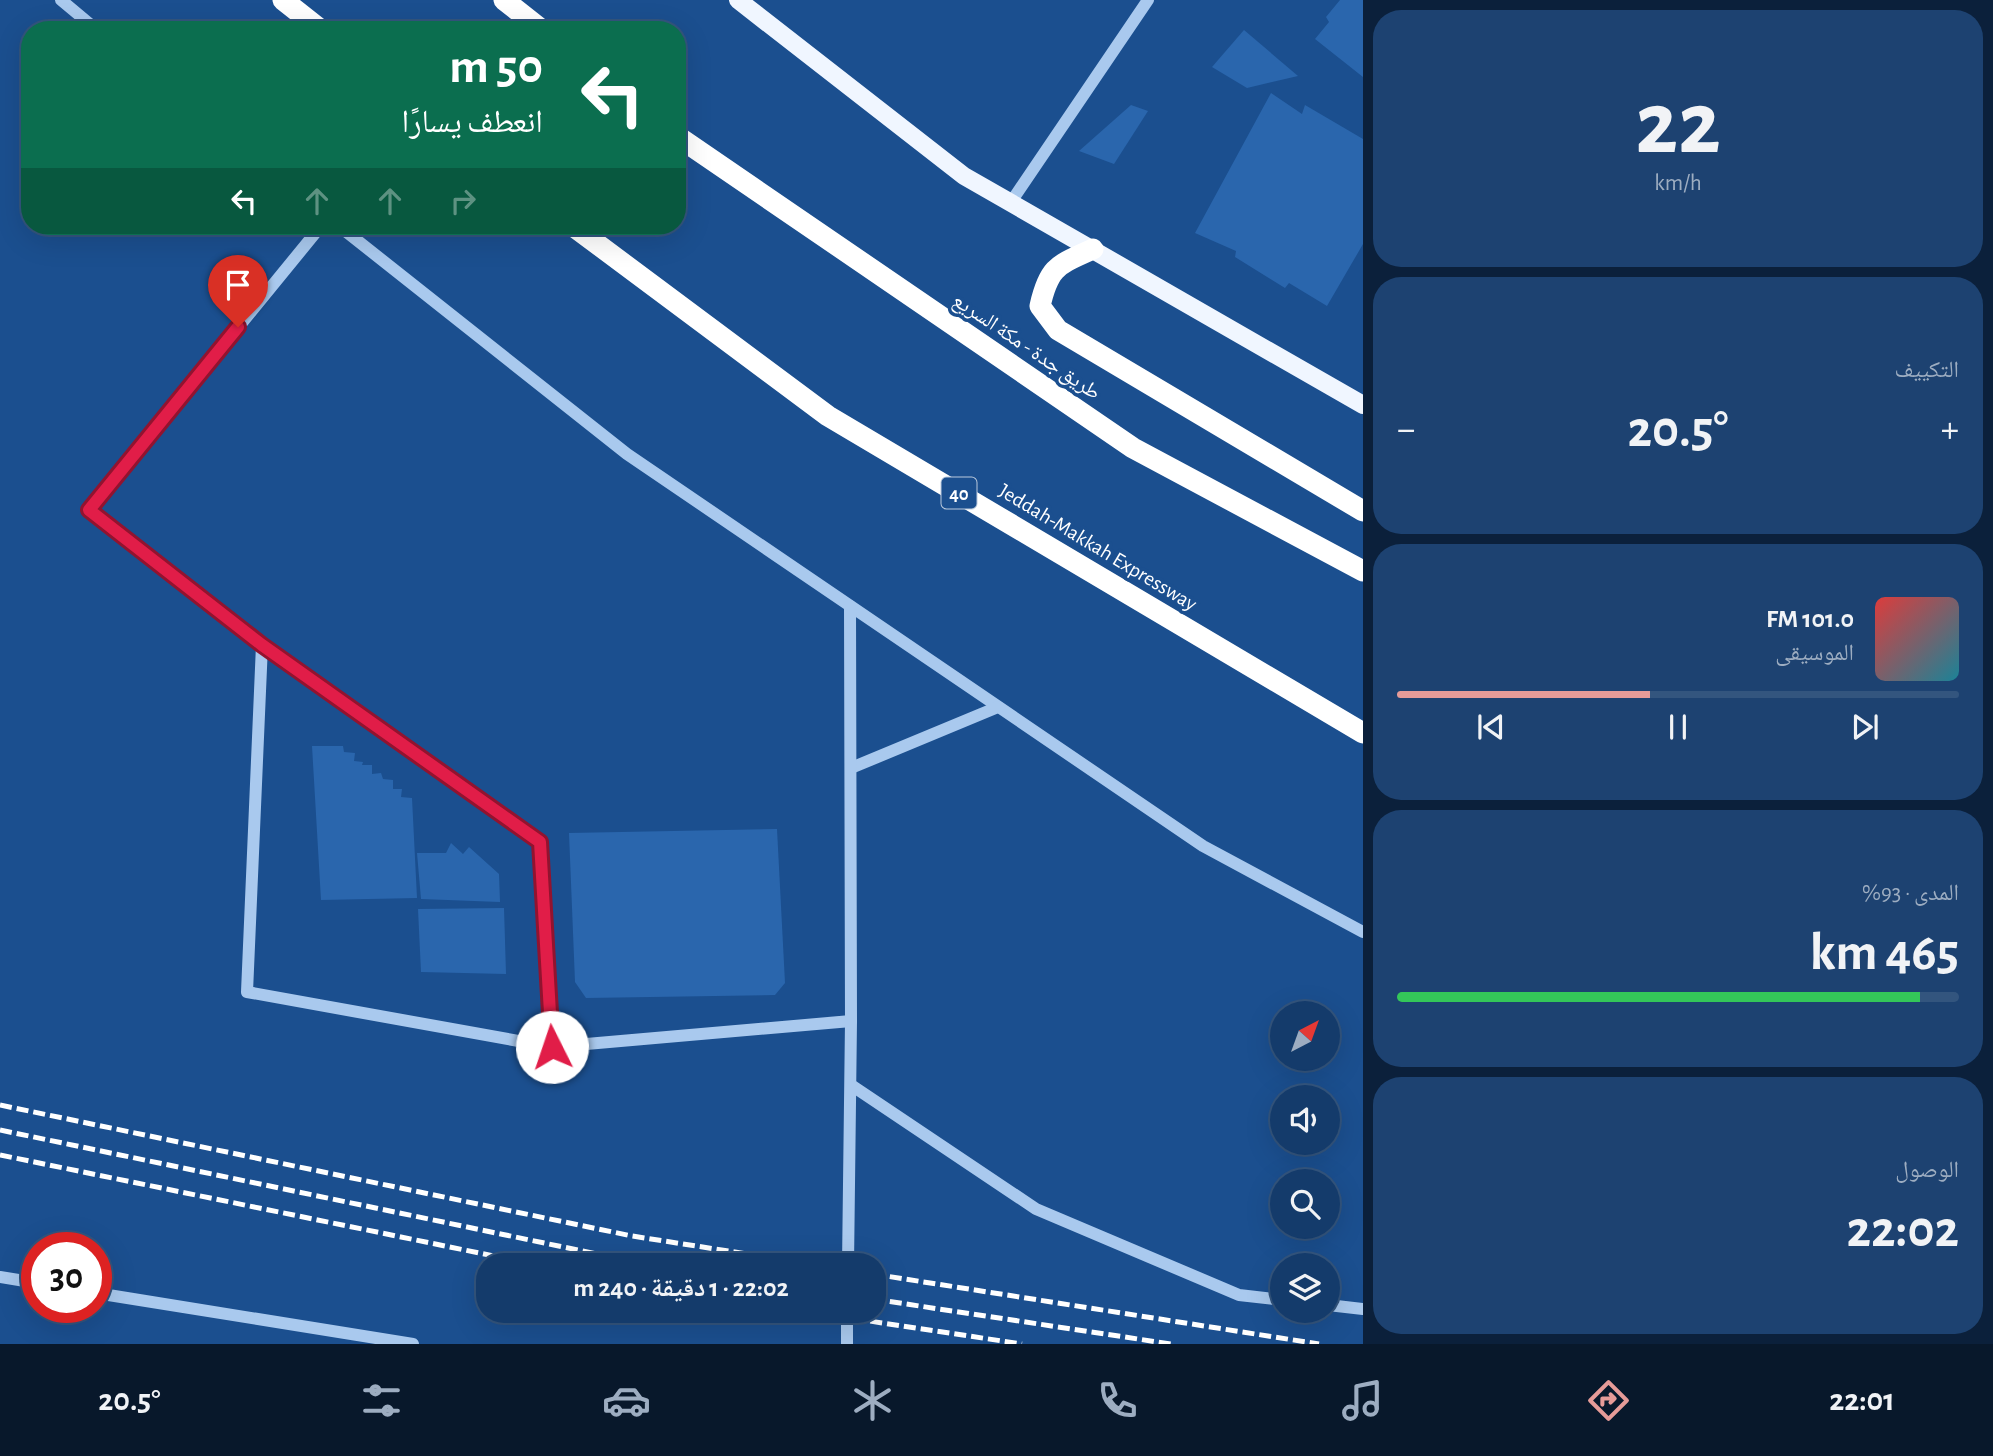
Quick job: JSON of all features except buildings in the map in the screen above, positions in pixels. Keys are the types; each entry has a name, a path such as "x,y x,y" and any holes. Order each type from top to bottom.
{"highway":[{"path":"283,0 310,21"},
{"path":"504,0 531,21"},
{"name":"طريق جدة - مكة السريع","path":"686,142 1133,448 1363,571"},
{"name":"Jeddah-Makkah Expressway","path":"585,235 828,416 1363,733"},
{"path":"1093,249 1060,264 1045,284 1040,306 1058,330 1363,511"}],"main road":[{"path":"738,0 964,176 1363,405"}],"street":[{"path":"61,0 86,21"},
{"path":"1011,202 1148,0"},
{"path":"314,235 89,510 262,645 540,842 552,1047"},
{"path":"350,235 627,454 1203,846 1363,932"},
{"path":"848,1253 851,1085 850,606"},
{"path":"262,645 247,992 552,1047 851,1021"},
{"path":"851,768 998,707"},
{"path":"851,1085 1036,1209 1239,1295 1270,1299"},
{"path":"0,1277 21,1280"},
{"path":"112,1296 413,1344"},
{"path":"1340,1306 1363,1309"},
{"path":"847,1323 847,1344"}],"railway":[{"path":"0,1105 632,1236 741,1253"},
{"path":"0,1130 592,1253"},
{"path":"0,1155 479,1253"},
{"path":"886,1276 1319,1344"},
{"path":"886,1301 1171,1344"},
{"path":"883,1323 1022,1344"}],"route":[{"path":"238,327 89,510 262,645 540,842 552,1047"}]}
